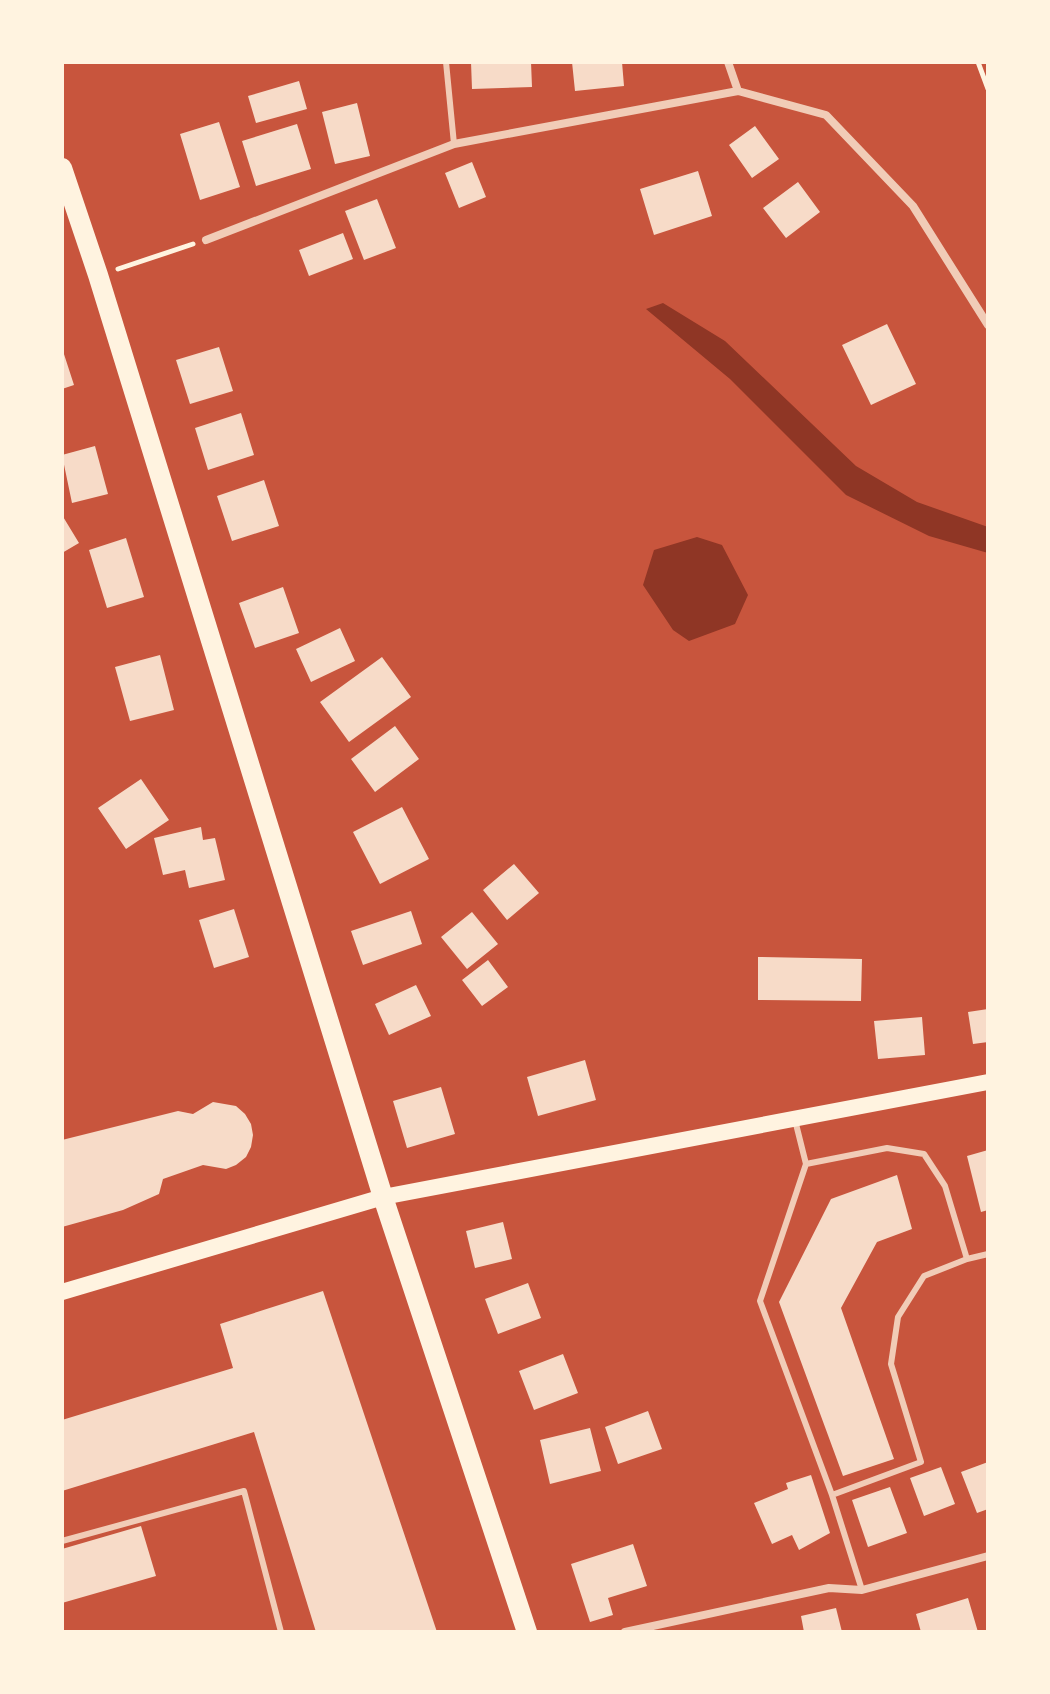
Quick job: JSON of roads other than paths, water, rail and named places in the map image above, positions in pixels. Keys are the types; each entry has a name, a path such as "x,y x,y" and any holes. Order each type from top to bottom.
{"main road":[{"path":"62,168 103,290 383,1197 527,1632"},
{"path":"62,1292 383,1197 988,1082"}],"street":[{"path":"728,62 738,91"},
{"path":"206,240 454,144 738,91 826,115 913,206 988,325"},
{"path":"625,1632 829,1588 862,1590 988,1556"}],"lane":[{"path":"446,62 454,144"},
{"path":"795,1119 806,1164 760,1301 832,1495 862,1590"},
{"path":"806,1164 887,1148 924,1154 945,1186 967,1259"},
{"path":"832,1495 921,1462 891,1364 898,1317 924,1276 988,1254"},
{"path":"62,1541 244,1491 281,1632"}]}
